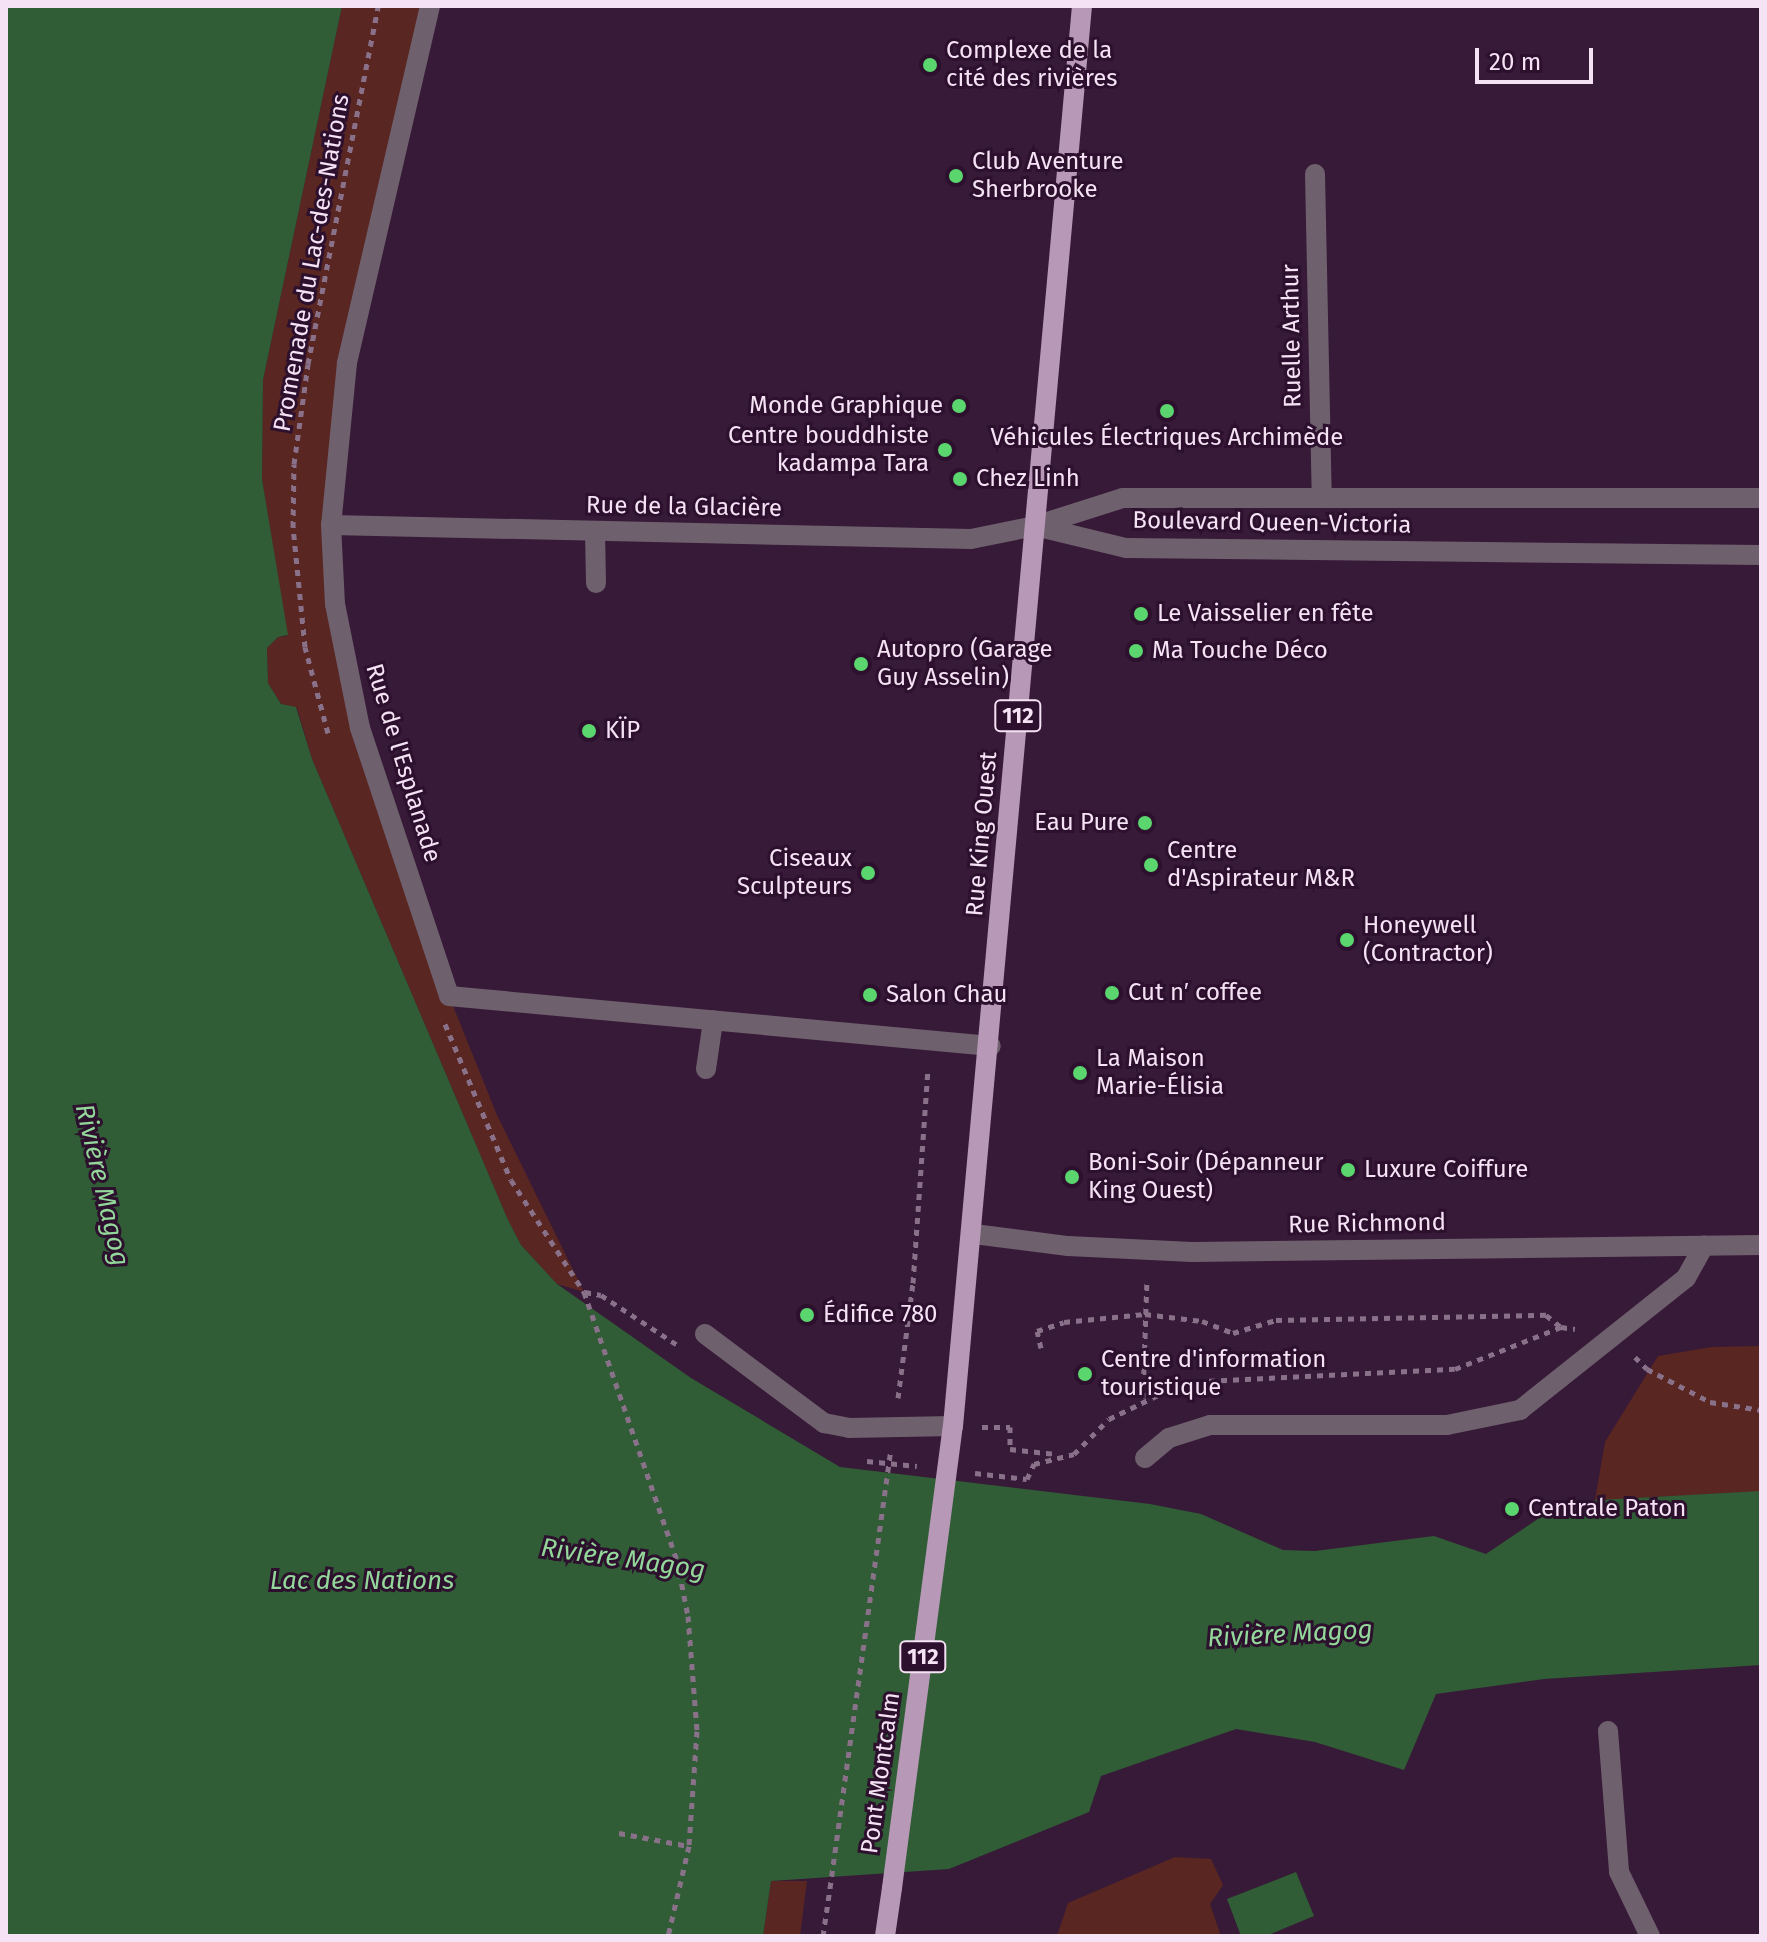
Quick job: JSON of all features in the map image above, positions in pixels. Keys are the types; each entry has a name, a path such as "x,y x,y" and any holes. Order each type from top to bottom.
{"main road":[{"name":"Rue King Ouest","path":"953,1426 974,1234 1082,6"},
{"name":"Pont Montcalm","path":"885,1936 953,1426"}],"street":[{"name":"Rue de l'Esplanade","path":"430,6 347,363 331,525 335,604 360,728 449,996 991,1046"},
{"name":"Ruelle Arthur","path":"1315,174 1322,497"},
{"name":"Boulevard Queen-Victoria","path":"1035,526 1123,498 1761,498"},
{"name":"Rue de la Glacière","path":"331,525 971,539 1035,526"},
{"name":"Boulevard Queen-Victoria","path":"1035,526 1126,548 1761,555"},
{"path":"595,531 596,583"},
{"path":"706,1069 713,1021"},
{"name":"Rue Richmond","path":"974,1234 1068,1246 1192,1252 1761,1245"},
{"path":"1145,1458 1169,1438 1210,1425 1447,1425 1493,1418 1539,1399 1686,1278 1704,1246"},
{"path":"705,1334 824,1423 953,1426"},
{"path":"1608,1731 1619,1872 1650,1936"}],"path":[{"name":"Promenade du Lac-des-Nations","path":"293,527 294,464 308,364 378,6"},
{"name":"Pont Montcalm","path":"823,1936 895,1427 931,1086 924,1041"},
{"path":"584,1292 661,1505 688,1616 697,1731 689,1846 668,1936"},
{"path":"1041,1348 1037,1331 1064,1322 1145,1314 1202,1321 1233,1333 1276,1320 1546,1315 1561,1327 1615,1336 1647,1369 1710,1402 1761,1410"},
{"path":"1143,1398 1145,1314"},
{"path":"992,1475 1027,1479 1028,1468 1057,1454 1087,1447 1109,1419 1143,1398 1185,1382 1221,1377 1455,1369 1561,1327"},
{"path":"1010,1427 1010,1449 1057,1454"},
{"path":"619,1833 689,1846"}],"shaded area":[{"path":"342,6 430,6 335,447 345,663 449,996 497,1115 584,1292 557,1284 521,1245 508,1220 312,759 297,708 281,704 268,683 267,648 278,637 287,636 262,479 263,380"},
{"path":"1761,1346 1761,1492 1595,1500 1605,1442 1658,1356 1712,1347"},
{"path":"1175,1857 1211,1859 1223,1885 1210,1904 1221,1936 1057,1936 1068,1903"},
{"path":"771,1881 807,1881 800,1936 763,1936"}],"water":[{"name":"Lac des Nations","path":"6,6 342,6 263,380 262,479 288,635 278,637 267,648 268,683 281,704 296,707 312,759 508,1220 521,1245 557,1284 691,1378 840,1467 1150,1504 1201,1514 1283,1550 1315,1551 1434,1536 1486,1554 1563,1502 1761,1491 1761,1665 1544,1679 1436,1694 1404,1770 1315,1742 1236,1729 1101,1776 1089,1812 949,1869 771,1881 763,1936 6,1936"},
{"path":"1296,1872 1314,1916 1266,1936 1241,1936 1227,1899"}],"place":[{"name":"Complexe de la cité des rivières","path":"930,65"},
{"name":"Club Aventure Sherbrooke","path":"956,176"},
{"name":"Monde Graphique","path":"959,406"},
{"name":"Véhicules Électriques Archimède","path":"1167,411"},
{"name":"Centre bouddhiste kadampa Tara","path":"945,450"},
{"name":"Chez Linh","path":"960,479"},
{"name":"Le Vaisselier en fête","path":"1141,614"},
{"name":"Ma Touche Déco","path":"1136,651"},
{"name":"Autopro (Garage Guy Asselin)","path":"861,664"},
{"name":"KÏP","path":"589,731"},
{"name":"Eau Pure","path":"1145,823"},
{"name":"Centre d'Aspirateur M&R","path":"1151,865"},
{"name":"Ciseaux Sculpteurs","path":"868,873"},
{"name":"Honeywell (Contractor)","path":"1347,940"},
{"name":"Cut n′ coffee","path":"1112,993"},
{"name":"Salon Chau","path":"870,995"},
{"name":"La Maison Marie-Élisia","path":"1080,1073"},
{"name":"Luxure Coiffure","path":"1348,1170"},
{"name":"Boni-Soir (Dépanneur King Ouest)","path":"1072,1177"},
{"name":"Édifice 780","path":"807,1315"},
{"name":"Centre d'information touristique","path":"1085,1374"},
{"name":"Centrale Paton","path":"1512,1509"}],"water label":[{"name":"Rivière Magog","path":"102,1185"},
{"name":"Rivière Magog","path":"623,1559"},
{"name":"Rivière Magog","path":"1290,1634"}]}
